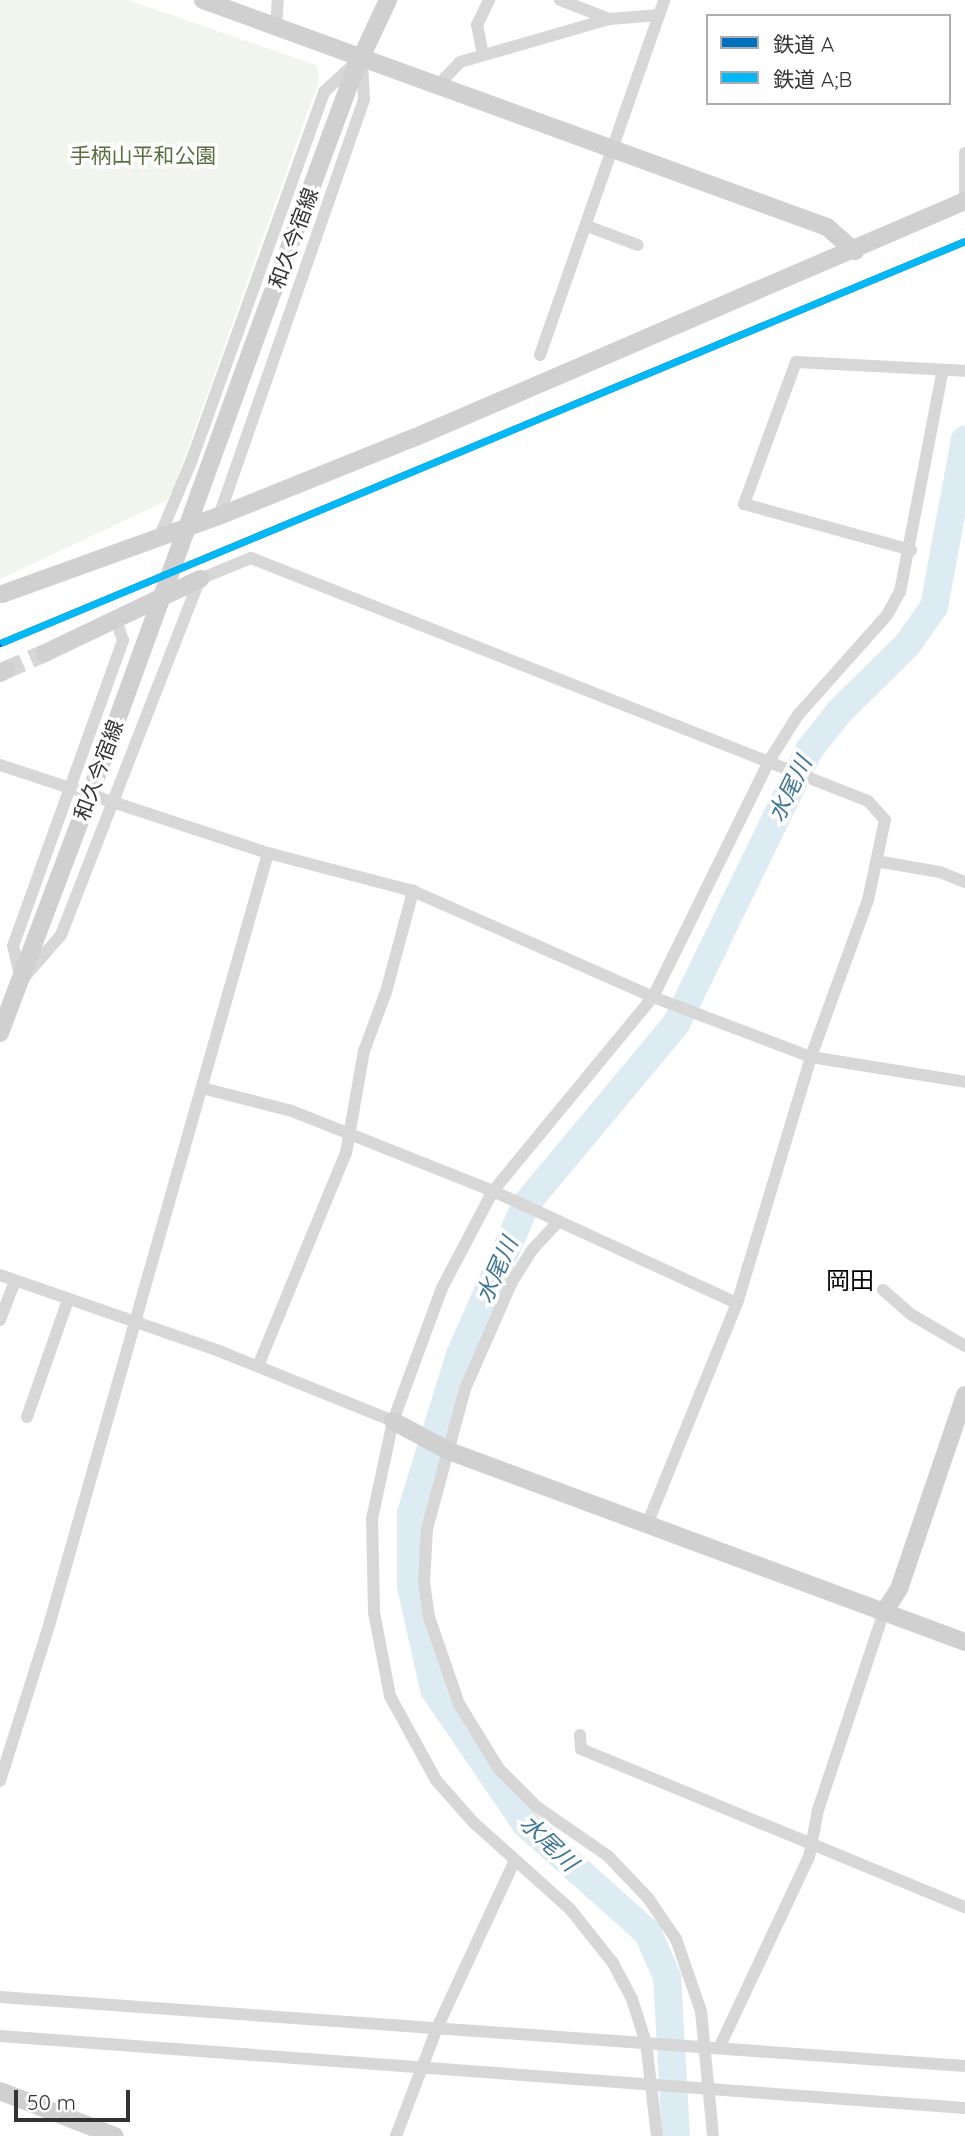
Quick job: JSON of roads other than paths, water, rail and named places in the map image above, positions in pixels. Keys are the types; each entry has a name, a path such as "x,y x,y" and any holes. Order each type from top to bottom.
{"street":[{"path":"203,0 827,227 855,251"},
{"path":"276,26 278,0"},
{"name":"和久今宿線","path":"0,1033 88,800 266,310 362,56 388,0"},
{"path":"484,55 477,26 489,0"},
{"path":"560,0 608,19"},
{"path":"540,355 664,0"},
{"path":"439,84 460,62 608,19 659,15"},
{"path":"219,516 364,99 362,56"},
{"path":"159,538 191,462 324,92 362,56"},
{"path":"2,594 219,516 855,251 965,199 965,153"},
{"path":"587,226 638,244"},
{"path":"911,550 744,504 796,362 942,373 965,371"},
{"path":"657,2136 646,2043 613,1963 570,1909 515,1860 436,1780 390,1696 374,1612 372,1519 393,1421 442,1288 493,1191 653,997 769,761 798,715 887,615 900,592 911,550 942,373"},
{"path":"45,653 200,579 251,558 825,783 868,801 885,820 868,900 811,1057 737,1303 647,1525"},
{"path":"21,981 61,935 200,579"},
{"path":"21,981 13,946 123,640 116,621"},
{"path":"0,765 268,853 413,891 653,997 811,1057 965,1082"},
{"path":"0,1781 135,1322 268,853"},
{"path":"876,861 940,872 965,882"},
{"path":"258,1366 351,1135 364,1051 386,992 413,891"},
{"path":"202,1088 292,1111 493,1191 737,1303"},
{"path":"559,1221 532,1250 495,1314 464,1389 450,1451 427,1529 424,1582 429,1618 459,1704 499,1769 537,1807 608,1856 648,1898 676,1939 691,1974 701,2011 704,2048 712,2090 713,2136"},
{"path":"0,1275 258,1366 393,1421 450,1451 965,1642"},
{"path":"0,1320 15,1281"},
{"path":"883,1290 912,1315 965,1346"},
{"path":"27,1417 68,1300"},
{"path":"719,2048 808,1857 884,1612 899,1589 965,1395"},
{"path":"580,1735 581,1748 965,1907"},
{"path":"396,2136 437,2028 515,1860"},
{"path":"0,1997 965,2066"},
{"path":"0,2036 965,2108"},
{"path":"0,2091 115,2136"}],"waterway":[{"name":"水尾川","path":"676,2136 667,1977 648,1933 525,1823 434,1689 411,1586 411,1513 460,1355 526,1204 676,1024 809,750 839,712 907,645 934,607 965,440"}],"tunnel":[{"path":"6,670 45,653"}],"rail line":[{"name":"A","path":"0,643 965,241"},
{"name":"A;B","path":"3,642 965,241"}],"district":[{"name":"岡田","path":"850,1281"}],"park label":[{"name":"手柄山平和公園","path":"143,155"}]}
